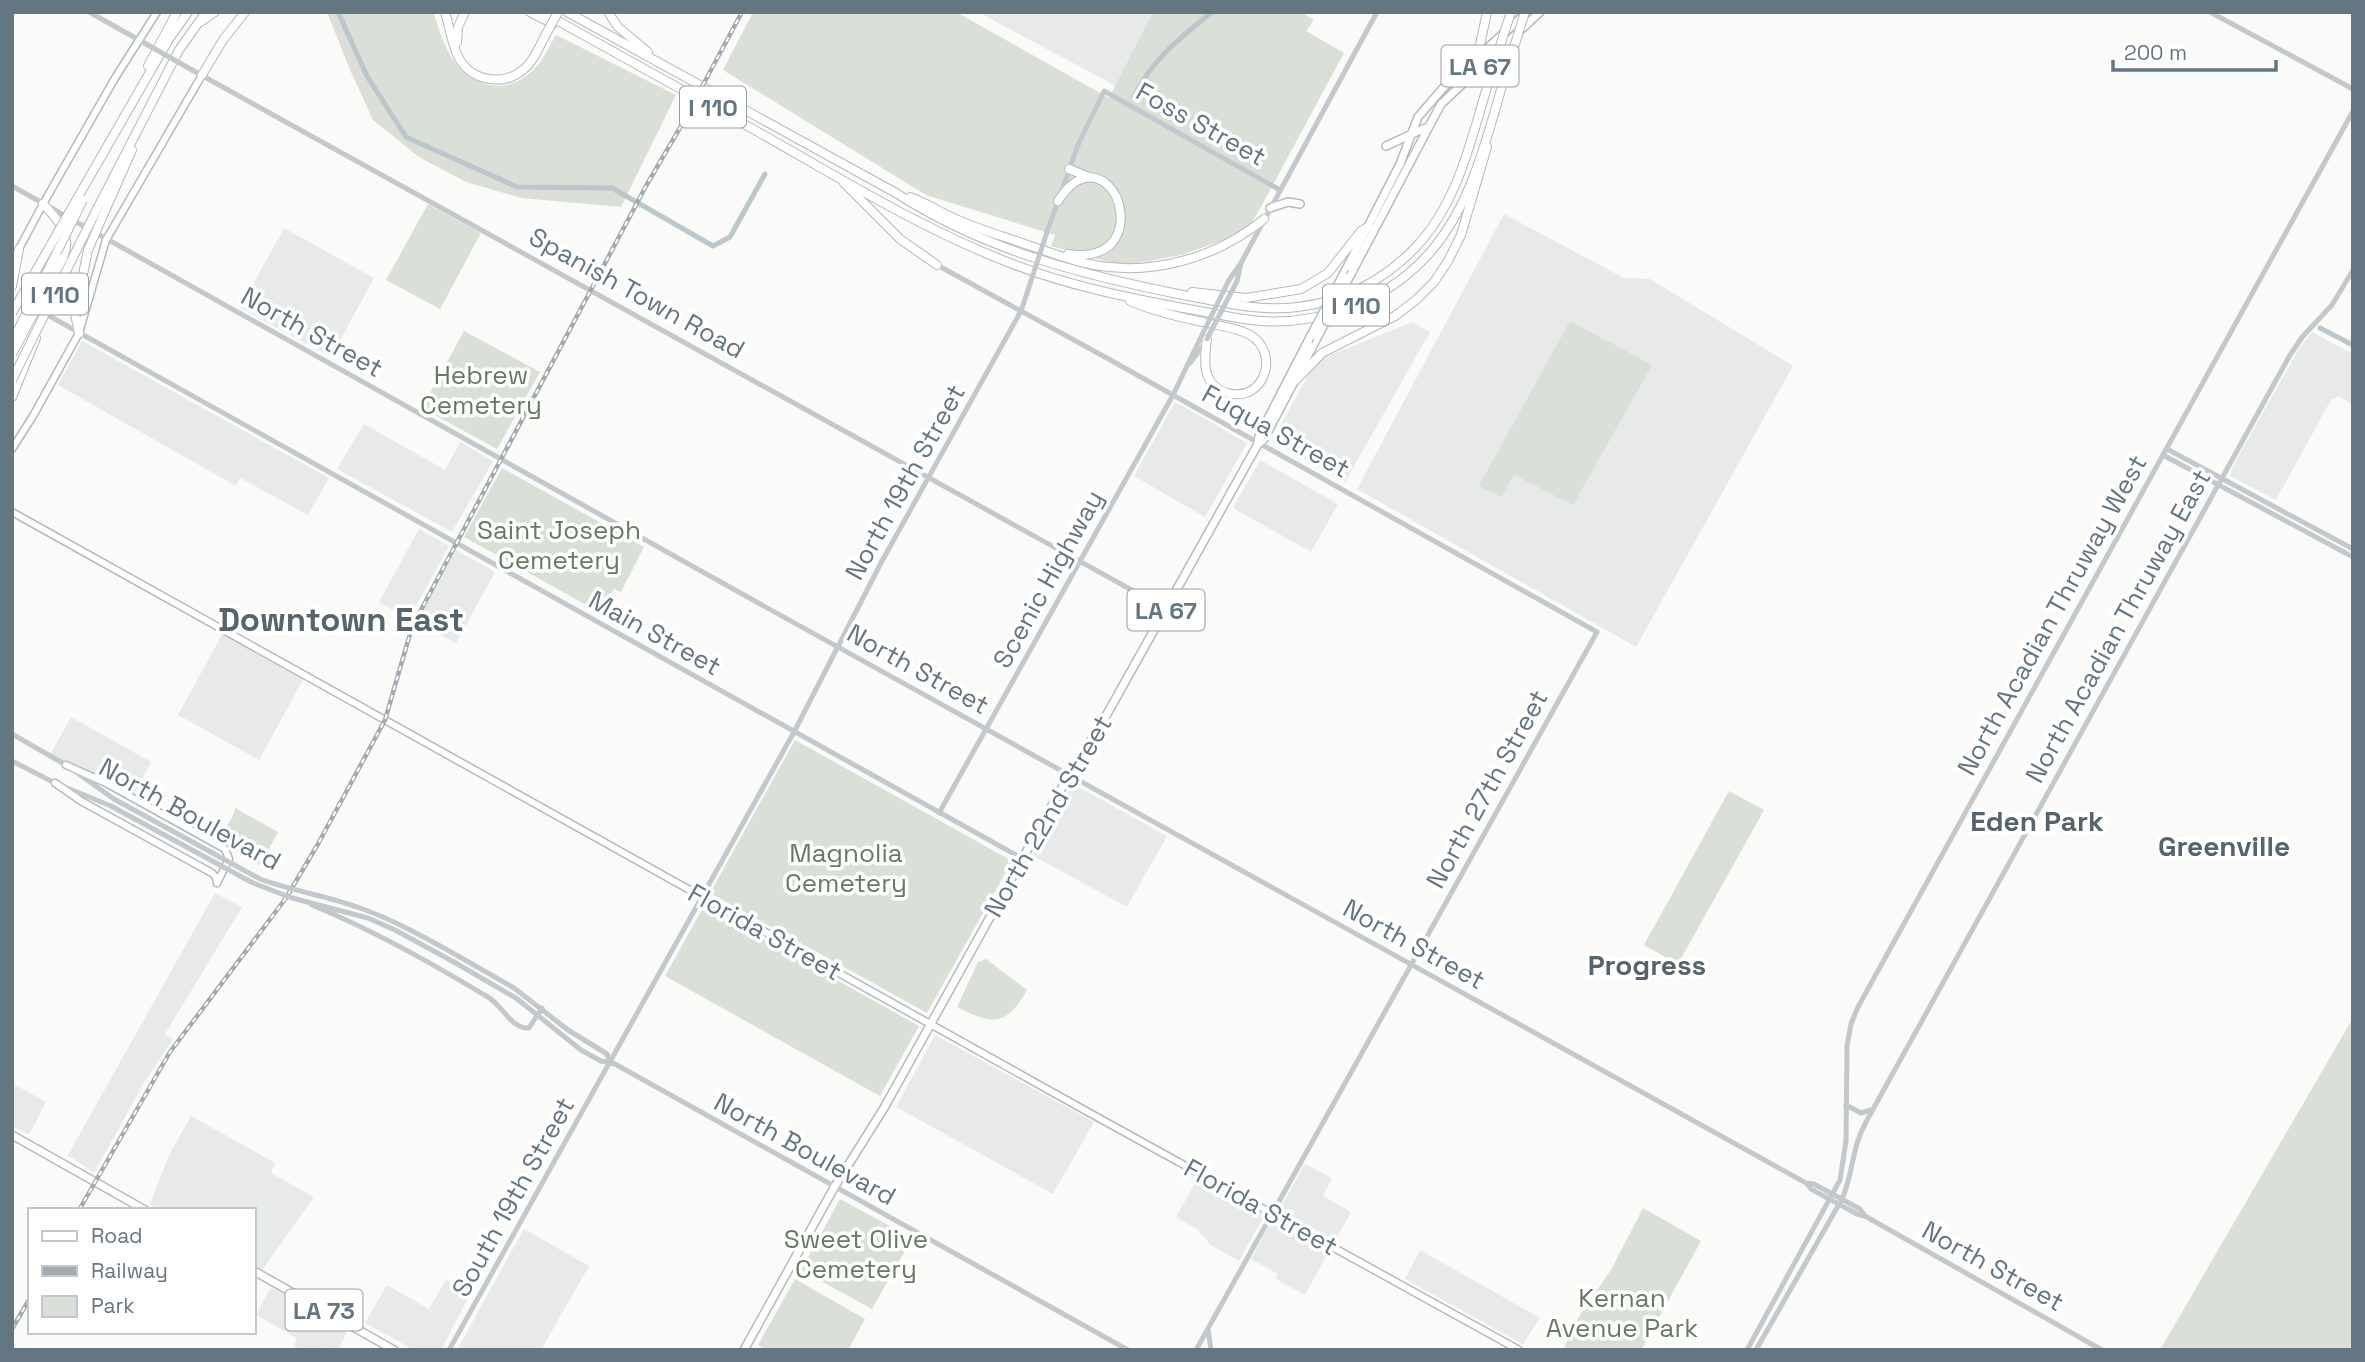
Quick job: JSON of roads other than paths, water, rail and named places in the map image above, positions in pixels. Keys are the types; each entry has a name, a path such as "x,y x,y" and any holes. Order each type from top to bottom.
{"highway":[{"path":"97,165 177,12"},
{"path":"12,342 89,178 169,39 188,12"},
{"path":"79,333 75,314 79,290 101,209 125,168 138,130 179,50 206,12"},
{"path":"197,24 215,12"},
{"path":"202,75 245,12"},
{"path":"445,12 460,61 471,72 486,79 506,78 522,71 532,59 543,35"},
{"path":"465,12 457,32 459,51 470,66 486,75 502,76 517,70 529,57 556,12"},
{"path":"530,12 594,41"},
{"name":"I 110","path":"542,12 943,234 997,258 1050,277 1115,294 1259,321 1312,318 1357,304 1385,290 1412,271 1443,237 1471,186 1526,12"},
{"path":"608,12 622,32 664,65"},
{"path":"1470,63 1482,39 1488,12"},
{"name":"I 110","path":"570,14 946,222 1022,254 1083,274 1152,289 1252,308 1280,309 1334,299 1374,281 1396,266 1435,225 1461,172 1511,12"},
{"path":"1295,381 1309,364 1328,349 1399,313 1416,300 1442,271 1464,227 1485,158 1493,113"},
{"path":"1031,245 1078,256 1098,252 1110,244 1120,227 1121,208 1112,190 1095,179 1069,169"},
{"path":"831,172 861,198 900,239 937,265"},
{"path":"1058,201 1077,181 1095,179"},
{"path":"896,192 967,224 1095,265 1122,268 1151,267 1225,246 1264,219"},
{"name":"I 110","path":"12,313 81,199"},
{"path":"12,354 63,258 67,244 58,220 43,204"},
{"name":"I 110","path":"12,380 101,209"},
{"path":"1152,289 1239,298 1262,297 1301,289 1328,273 1361,231 1368,227"},
{"path":"12,286 19,249"},
{"path":"25,303 50,308 62,306 72,300 79,290"},
{"path":"1115,294 1149,309 1233,328 1251,335 1262,346 1267,360 1266,371 1259,384 1249,391 1237,394 1216,388 1204,368 1204,339"},
{"path":"12,397 42,320"}],"main road":[{"path":"12,262 115,78 157,12"},
{"name":"LA 67","path":"1470,63 1526,12"},
{"name":"LA 67","path":"1428,126 1451,93 1540,12"},
{"name":"North 22nd Street","path":"835,1186 884,1108 1069,775 1102,723 1258,444 1264,439 1317,338 1368,227 1404,157 1416,121 1423,110 1470,63"},
{"path":"12,449 79,333 106,240 202,75"},
{"path":"1404,157 1400,150 1388,145 1428,126"},
{"name":"North 22nd Street","path":"1258,444 1259,436 1308,341 1428,126"},
{"path":"1270,208 1288,202 1300,204"},
{"name":"Florida Street","path":"12,512 1519,1350"},
{"path":"55,783 81,801 212,873 217,883 229,858 223,848 106,782 66,765"},
{"path":"12,1135 141,1208"},
{"name":"LA 67","path":"744,1350 835,1186"},
{"name":"LA 73","path":"256,1272 394,1350"}],"street":[{"name":"Spanish Town Road","path":"89,12 1166,609"},
{"name":"Scenic Highway","path":"1204,339 1230,280 1377,12"},
{"path":"2210,12 2353,89"},
{"name":"Foss Street","path":"1104,91 1280,190"},
{"name":"North 19th Street","path":"610,1062 794,732 1021,310 1081,137 1104,91"},
{"name":"North Acadian Thruway West","path":"1747,1350 1840,1180 1846,1142 1847,1046 1856,1012 2353,111"},
{"name":"North Street","path":"12,186 1411,965 1806,1183 1821,1188 1840,1202 1860,1209 1865,1216 2102,1350"},
{"name":"Scenic Highway","path":"939,813 1237,281 1241,263"},
{"name":"Fuqua Street","path":"937,265 1597,632"},
{"name":"North Acadian Thruway East","path":"1756,1350 1840,1202 1850,1174 1855,1143 1872,1109 2292,351 2302,336 2332,305 2353,270"},
{"name":"Main Street","path":"12,296 1023,859"},
{"path":"2166,449 2353,557"},
{"path":"2163,455 2353,549"},
{"name":"North 27th Street","path":"1197,1347 1597,632"},
{"name":"North Boulevard","path":"12,734 66,765 114,799 260,879 381,916 499,987 581,1050 601,1062 610,1062 1128,1350"},
{"name":"North Boulevard","path":"12,761 55,783 111,806 253,883 292,898 368,918 514,988 568,1030 607,1054 610,1062"},
{"path":"310,904 359,925 491,998 516,1025 529,1028 542,1009"},
{"name":"South 19th Street","path":"449,1350 610,1062"},
{"path":"1846,1105 1861,1113 1872,1109"},
{"path":"1821,1188 1830,1188 1840,1180"},
{"name":"North Street","path":"1806,1183 1811,1189 1832,1197"},
{"path":"1208,1329 1211,1350"}],"waterway":[{"path":"338,12 367,76 406,137 517,187 612,188 713,246 730,237 765,174"},
{"path":"1134,97 1158,60 1212,12"},
{"path":"2320,328 2353,345"}],"railway":[{"path":"80,1208 170,1052 286,898 318,844 385,720 412,627 646,186 742,12"},
{"path":"12,1329 28,1301"}],"district":[{"name":"Downtown East","path":"341,620"},
{"name":"Eden Park","path":"2037,821"},
{"name":"Greenville","path":"2224,846"},
{"name":"Progress","path":"1647,965"}],"park label":[{"name":"Hebrew Cemetery","path":"481,390"},
{"name":"Saint Joseph Cemetery","path":"559,545"},
{"name":"Magnolia Cemetery","path":"846,868"},
{"name":"Sweet Olive Cemetery","path":"856,1254"},
{"name":"Kernan Avenue Park","path":"1622,1313"}]}
